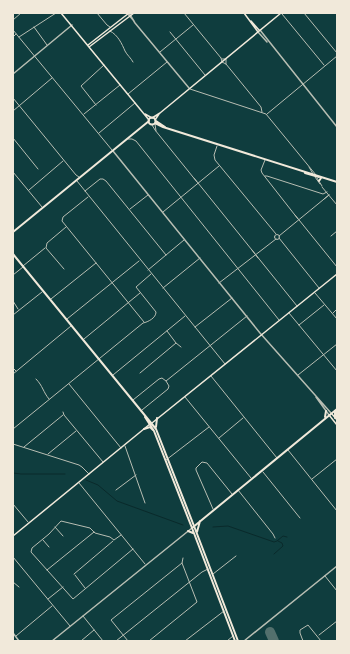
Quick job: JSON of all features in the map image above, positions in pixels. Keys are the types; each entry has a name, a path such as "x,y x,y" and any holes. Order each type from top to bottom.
{"main road":[{"path":"61,13 136,103 149,121 337,182"},
{"path":"89,46 128,14 134,13"},
{"path":"244,13 259,31"},
{"path":"13,231 160,113 281,13"},
{"path":"142,111 152,118 154,123"},
{"path":"142,127 154,123 160,113"},
{"path":"315,175 330,180"},
{"path":"13,254 113,375 155,430 238,641"},
{"path":"13,536 157,418 337,274"},
{"path":"193,527 336,410"},
{"path":"336,410 336,419"},
{"path":"325,418 326,411"},
{"path":"330,414 336,419"},
{"path":"330,414 337,425"},
{"path":"155,430 157,418"},
{"path":"144,429 150,427 155,430"},
{"path":"167,460 192,520 193,527"},
{"path":"192,520 198,522"},
{"path":"195,533 201,520"},
{"path":"188,531 195,533"},
{"path":"209,568 213,575 235,641"}],"street":[{"path":"13,20 21,13"},
{"path":"19,37 56,13"},
{"path":"97,13 107,25 112,28 113,33"},
{"path":"184,13 221,58 222,62 226,64 261,107 261,112"},
{"path":"281,13 324,66"},
{"path":"304,13 337,53"},
{"path":"128,14 190,88 267,115 307,164 322,186"},
{"path":"13,74 72,25"},
{"path":"107,25 108,30 113,33 123,44 125,52 133,62"},
{"path":"160,52 194,25"},
{"path":"34,27 48,45"},
{"path":"13,30 262,335 330,414"},
{"path":"259,31 337,127"},
{"path":"170,32 206,75"},
{"path":"13,37 16,34"},
{"path":"267,115 337,56"},
{"path":"221,58 226,59 226,64"},
{"path":"128,94 167,61"},
{"path":"96,105 81,86 104,65"},
{"path":"13,111 52,78"},
{"path":"83,115 120,85"},
{"path":"13,98 75,174 80,177"},
{"path":"98,133 136,103"},
{"path":"154,123 158,132 297,307"},
{"path":"13,138 38,169"},
{"path":"128,139 132,139 136,142 280,321"},
{"path":"218,144 214,157 220,166 319,289"},
{"path":"265,159 261,171 264,177 337,268"},
{"path":"29,190 64,161"},
{"path":"162,212 220,166"},
{"path":"13,172 42,207"},
{"path":"315,175 337,205"},
{"path":"264,177 267,176 324,194"},
{"path":"85,192 100,179 103,179 166,255"},
{"path":"76,181 225,364"},
{"path":"130,210 148,194"},
{"path":"322,200 329,195"},
{"path":"220,283 329,195"},
{"path":"89,197 61,219 144,323"},
{"path":"13,275 46,247 47,243 67,227"},
{"path":"331,236 337,231"},
{"path":"148,270 185,240"},
{"path":"46,247 64,269"},
{"path":"163,288 200,258"},
{"path":"67,320 140,260"},
{"path":"50,299 96,263"},
{"path":"13,429 156,314 136,287 151,274"},
{"path":"13,315 43,291"},
{"path":"315,292 337,319"},
{"path":"83,340 140,293"},
{"path":"195,327 232,298"},
{"path":"13,302 19,310"},
{"path":"299,325 325,304"},
{"path":"332,313 337,309"},
{"path":"289,313 337,371"},
{"path":"113,375 186,316"},
{"path":"166,381 247,316"},
{"path":"13,374 72,326"},
{"path":"166,331 181,347"},
{"path":"140,373 176,343"},
{"path":"298,376 337,344"},
{"path":"13,368 16,371"},
{"path":"210,376 277,458"},
{"path":"132,400 159,379 162,378 166,381 169,386 168,389 141,410"},
{"path":"36,379 44,388 45,394 49,400"},
{"path":"68,384 121,448"},
{"path":"315,395 326,411 330,414"},
{"path":"185,396 252,478"},
{"path":"64,412 64,415 103,462"},
{"path":"24,447 64,415"},
{"path":"218,438 244,418"},
{"path":"167,460 209,426"},
{"path":"48,455 77,431"},
{"path":"13,444 79,465 89,474"},
{"path":"125,445 145,502"},
{"path":"287,449 337,511"},
{"path":"311,479 337,459"},
{"path":"213,510 196,468 202,462 207,463 232,494"},
{"path":"262,470 300,518"},
{"path":"116,490 136,475"},
{"path":"79,482 146,565"},
{"path":"237,490 273,534 274,538"},
{"path":"13,504 29,523"},
{"path":"114,540 110,537 94,532 90,528 61,521 31,550 31,552 73,599 133,549"},
{"path":"55,527 63,536"},
{"path":"52,641 193,527"},
{"path":"46,570 94,532"},
{"path":"74,574 121,535"},
{"path":"43,539 49,547"},
{"path":"213,575 236,556"},
{"path":"13,557 70,626"},
{"path":"149,641 197,602 182,563 183,558"},
{"path":"128,641 111,620 182,563"},
{"path":"244,641 337,566"},
{"path":"116,641 190,581 209,568"},
{"path":"70,573 74,574 85,588"},
{"path":"325,576 337,591"},
{"path":"13,582 19,587"},
{"path":"48,599 63,587"},
{"path":"15,636 53,606"},
{"path":"185,641 225,610"},
{"path":"83,616 103,641"},
{"path":"318,636 337,621"},
{"path":"303,641 300,630 308,624 321,641"},
{"path":"81,641 94,630"},
{"path":"13,634 19,641"},
{"path":"227,641 233,636"}],"waterway":[{"path":"13,473 65,474"},
{"path":"86,480 98,485 117,501 183,525"},
{"path":"213,527 228,526 274,542 283,536 287,537"},
{"path":"274,554 283,546 282,543 278,541"}],"runway":[{"path":"270,632 274,641"}]}
